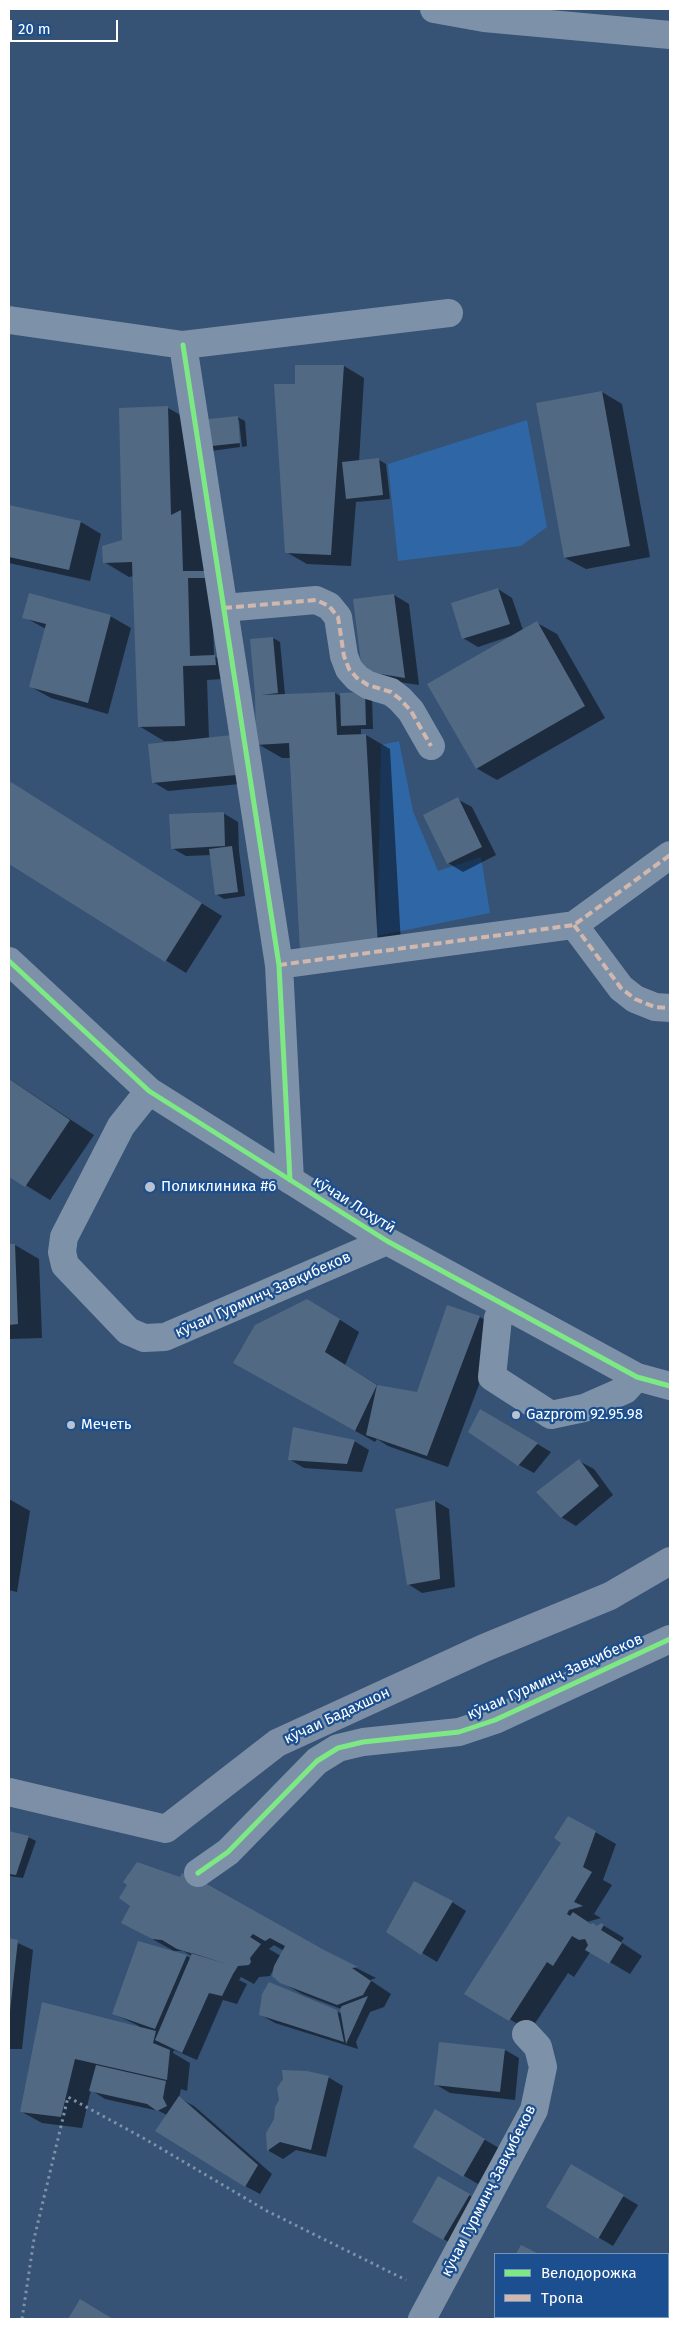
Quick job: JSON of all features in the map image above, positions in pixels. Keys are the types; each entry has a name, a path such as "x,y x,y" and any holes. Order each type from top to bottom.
{"main road":[{"name":"кӯчаи Бадахшон","path":"9,1792 166,1829 278,1743 484,1648 610,1596 670,1561"}],"street":[{"path":"434,9 484,18 670,35"},
{"path":"9,320 183,345 449,313"},
{"path":"183,345 279,965 290,1180"},
{"path":"224,608 316,600 329,606 338,617 344,656 349,669 357,678 368,685 391,692 400,699 411,712 431,746"},
{"path":"279,965 574,925 670,855"},
{"path":"574,925 621,988 635,999 655,1007 670,1008"},
{"name":"кӯчаи Лоҳутӣ","path":"9,961 149,1091 386,1241 638,1377 670,1386"},
{"name":"кӯчаи Гурминҷ Завқибеков","path":"149,1091 122,1126 64,1237 62,1252 65,1265 128,1331 144,1338 165,1338 386,1241"},
{"path":"503,1305 498,1318 492,1377 551,1415 584,1408 624,1390 638,1377"},
{"name":"кӯчаи Гурминҷ Завқибеков","path":"198,1873 228,1852 317,1761 338,1748 363,1742 459,1732 495,1720 670,1639"},
{"name":"кӯчаи Гурминҷ Завқибеков","path":"422,2319 534,2110 542,2067 538,2047 526,2034"}],"path":[{"path":"22,2319 34,2239 68,2097 145,2139 267,2211 436,2294"}],"shaded area":[{"path":"527,420 547,527 521,546 398,561 388,464"},
{"path":"399,741 413,811 438,871 481,857 490,913 377,936 381,745"}],"building":[{"path":"295,365 344,365 331,555 285,553 274,384 295,384"},
{"path":"602,391 630,546 564,558 536,403"},
{"path":"168,406 171,515 181,510 183,571 206,571 207,578 188,578 190,656 215,655 216,665 183,666 185,726 138,727 132,562 103,563 102,546 122,540 119,408"},
{"path":"238,416 240,443 202,447 199,420"},
{"path":"379,458 383,495 346,499 342,462"},
{"path":"9,505 81,521 69,570 9,557"},
{"path":"498,588 510,624 462,639 451,603"},
{"path":"29,593 111,615 88,703 29,687 46,624 22,618"},
{"path":"394,594 405,678 362,671 353,599"},
{"path":"537,621 585,706 476,769 427,684"},
{"path":"273,637 278,693 261,695 335,692 337,735 366,734 378,947 300,952 289,743 256,745 255,695 250,639"},
{"path":"365,692 366,725 341,726 340,693"},
{"path":"232,735 236,775 152,783 148,744"},
{"path":"11,782 202,903 165,962 9,864 9,785"},
{"path":"458,797 482,847 447,864 423,815"},
{"path":"224,812 225,846 171,849 169,814"},
{"path":"232,846 238,892 215,895 209,849"},
{"path":"9,1079 70,1120 25,1187 9,1177"},
{"path":"9,1244 15,1244 18,1324 9,1325"},
{"path":"307,1299 340,1319 325,1352 377,1385 355,1431 233,1363 255,1325"},
{"path":"447,1305 480,1316 427,1456 366,1435 377,1385 417,1392"},
{"path":"480,1409 538,1443 518,1466 468,1432"},
{"path":"293,1427 355,1440 347,1464 288,1460"},
{"path":"579,1459 599,1486 561,1518 536,1492"},
{"path":"435,1500 440,1579 407,1585 395,1509"},
{"path":"568,1816 596,1831 583,1867 592,1872 574,1902 583,1906 569,1910 567,1914 570,1916 573,1912 597,1926 601,1923 604,1925 601,1930 622,1943 609,1964 585,1950 588,1945 585,1939 579,1940 572,1936 553,1966 547,1962 509,2021 464,1994 561,1843 554,1838"},
{"path":"9,1831 29,1836 16,1875 9,1874"},
{"path":"137,1862 180,1877 182,1873 196,1878 358,1967 352,1968 371,1981 363,1995 337,2005 280,1983 272,1976 274,1966 285,1946 270,1938 265,1941 253,1934 250,1937 261,1944 250,1958 251,1962 249,1965 238,1966 222,1996 209,1993 182,2053 155,2040 192,1953 177,1949 162,1940 152,1939 121,1923 130,1906 119,1898 127,1885 123,1882"},
{"path":"414,1881 453,1901 421,1955 386,1932"},
{"path":"9,1938 18,1940 10,2011 9,2011"},
{"path":"138,1941 187,1955 155,2029 112,2014"},
{"path":"269,1982 337,2010 344,2042 259,2015 262,1994"},
{"path":"368,1996 346,2044 340,2009 342,2006"},
{"path":"42,2002 156,2031 153,2043 170,2050 167,2080 75,2059 61,2117 20,2112"},
{"path":"439,2042 505,2049 500,2092 434,2085"},
{"path":"96,2065 166,2081 163,2098 167,2106 157,2111 147,2104 89,2091"},
{"path":"282,2070 307,2071 329,2076 311,2150 280,2142 267,2151 266,2133 274,2119 275,2107 279,2100 277,2088 283,2079"},
{"path":"179,2096 258,2165 245,2187 155,2131"},
{"path":"435,2109 485,2139 463,2177 413,2147"},
{"path":"571,2164 624,2195 598,2239 546,2207"},
{"path":"438,2176 470,2194 443,2240 412,2222"},
{"path":"521,2245 537,2253 517,2253"},
{"path":"80,2299 113,2319 68,2319"},
{"path":"612,2318 649,2318 648,2319"}],"marked path":[{"path":"224,608 316,600 329,606 338,617 344,656 349,669 357,678 368,685 391,692 400,699 411,711 431,746"},
{"path":"279,965 574,925 670,855"},
{"path":"574,925 621,988 635,999 655,1007 670,1008"}],"cycle path":[{"path":"183,345 279,965 290,1180"},
{"path":"9,961 149,1091 387,1241 637,1377 670,1386"},
{"path":"198,1873 228,1852 317,1761 338,1748 363,1742 459,1732 495,1720 670,1639"}],"place":[{"name":"Поликлиника #6","path":"150,1187"},
{"name":"Gazprom 92.95.98","path":"516,1415"},
{"name":"Мечеть","path":"71,1425"}]}
